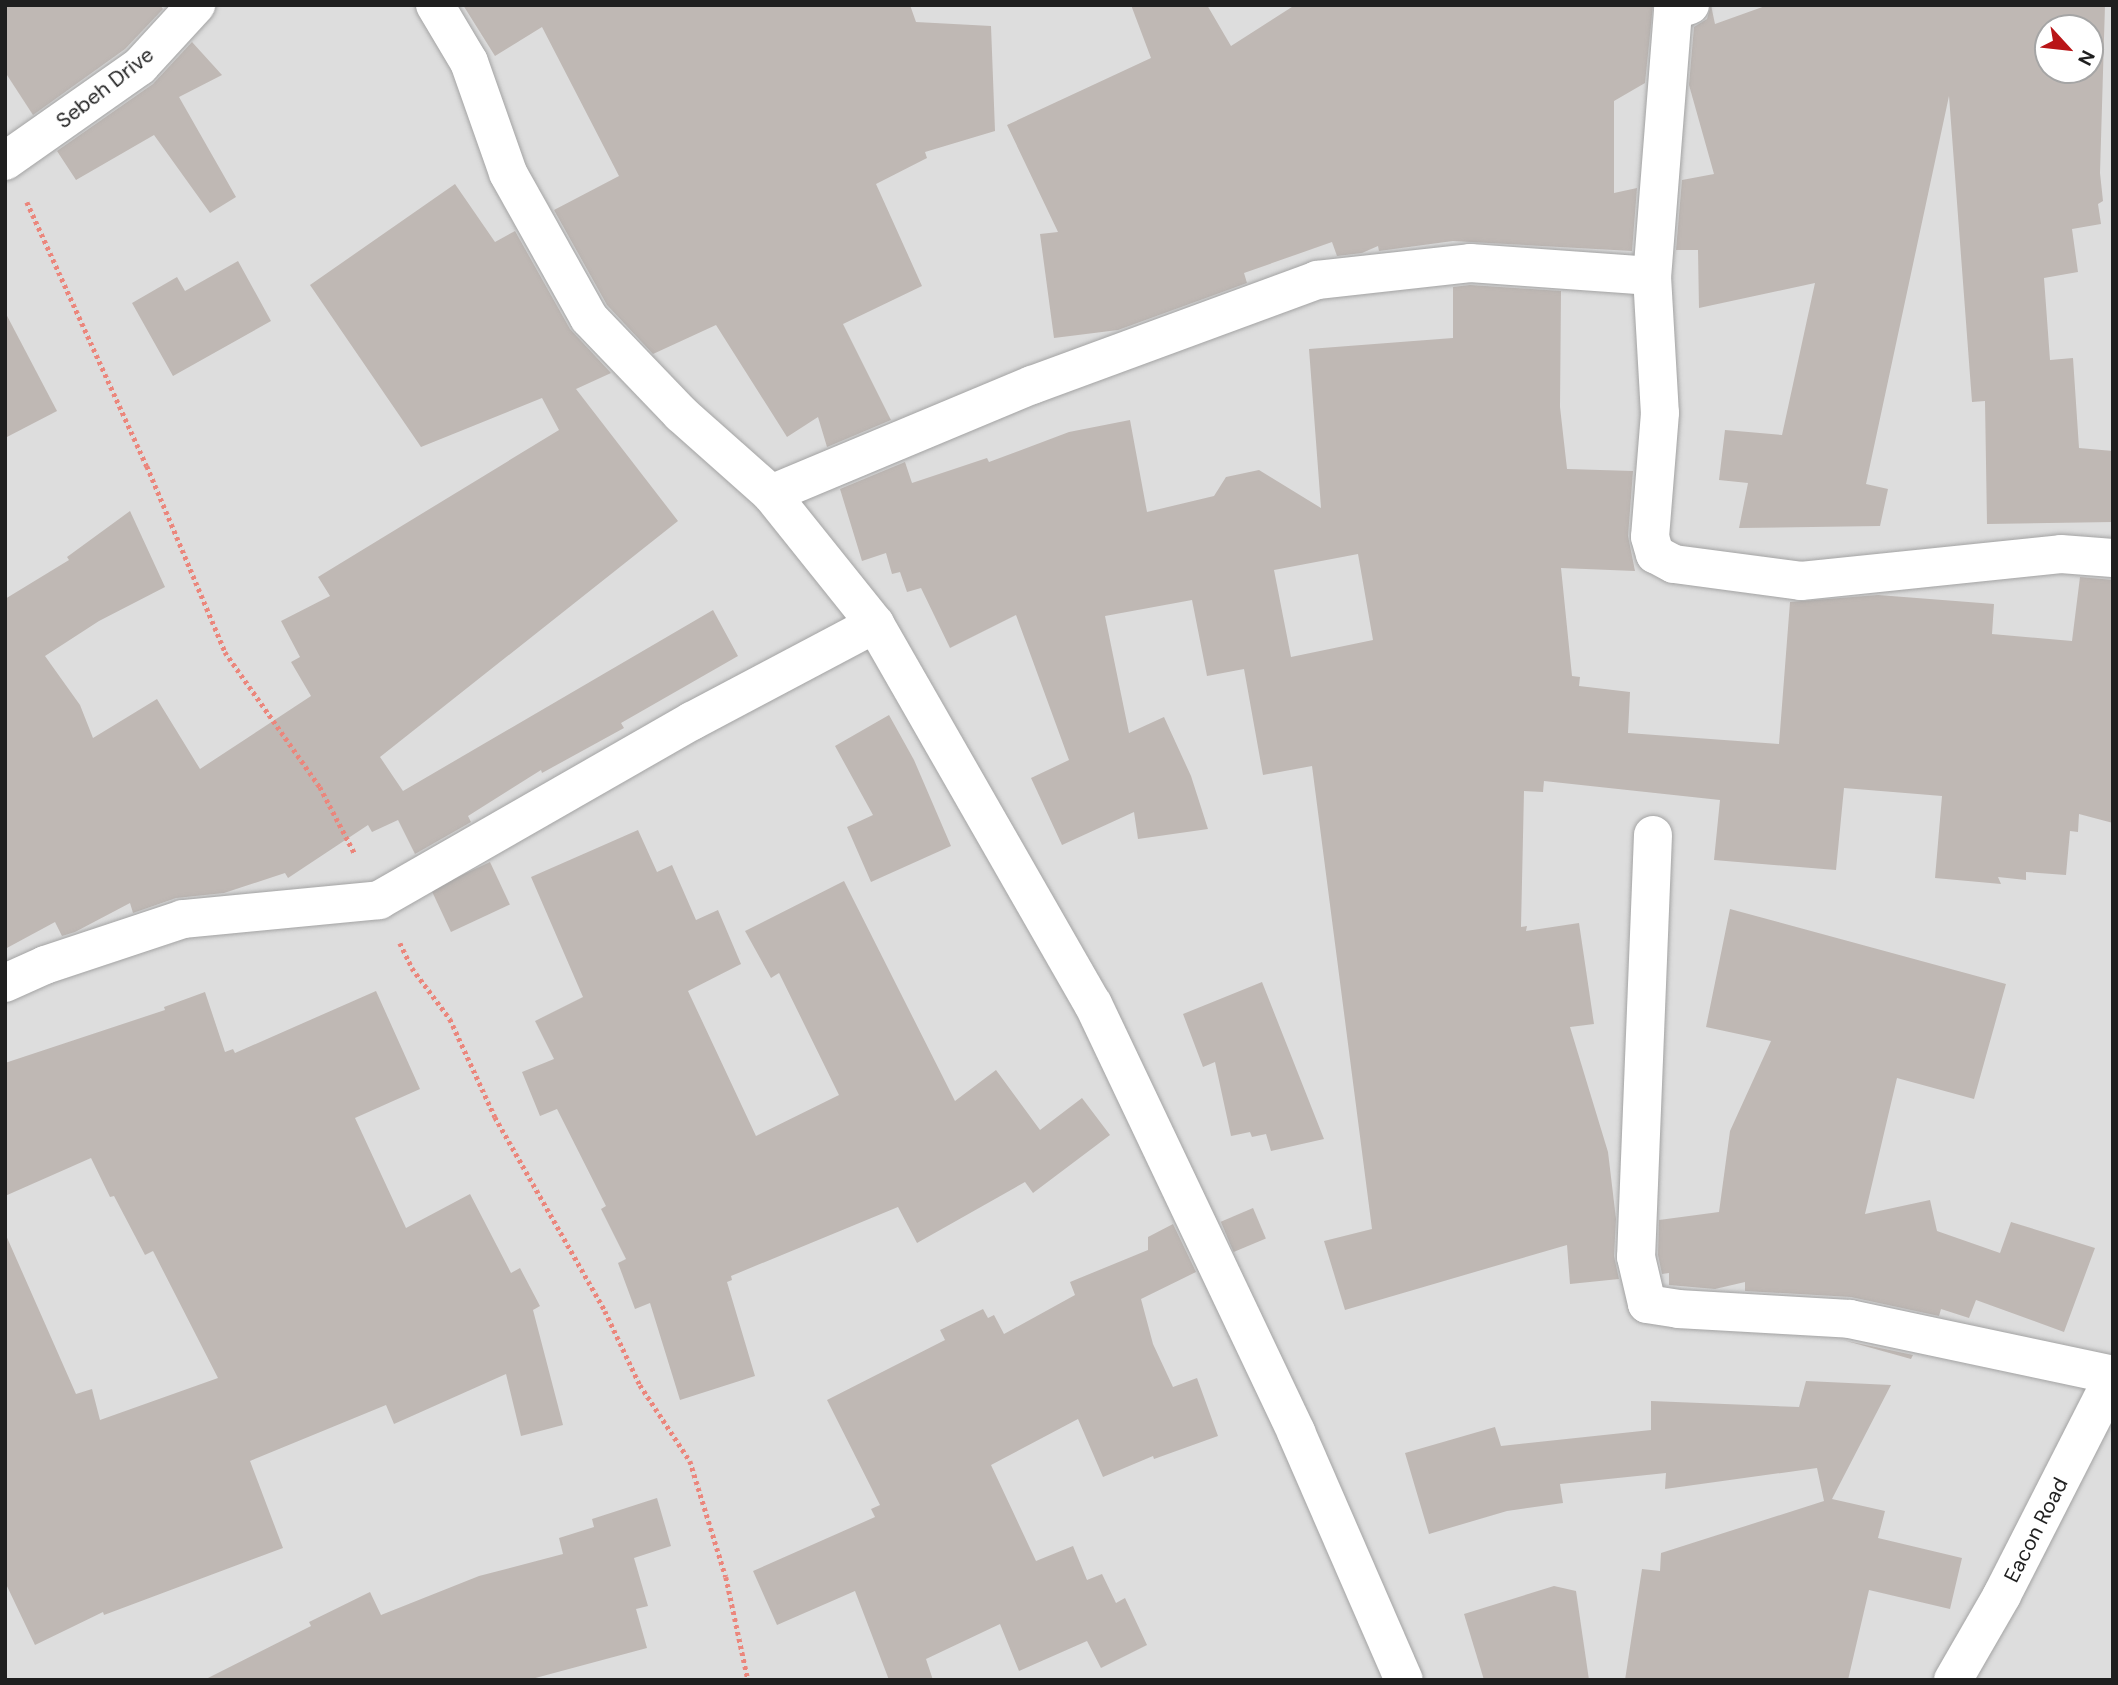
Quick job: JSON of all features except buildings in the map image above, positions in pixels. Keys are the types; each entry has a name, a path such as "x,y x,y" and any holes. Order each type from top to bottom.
{"street":[{"name":"Sebeh Drive","path":"5,161 140,66 196,5"},
{"path":"435,5 468,62 508,173 589,318 681,414 771,494 875,624 1093,1004 1296,1432 1404,1680"},
{"path":"1690,5 1673,11 1652,276 1660,414 1650,537 1655,554 1674,564 1801,581 2061,554 2113,558"},
{"path":"771,494 1032,385 1317,280 1470,263 1652,276"},
{"path":"5,984 94,948 183,919 379,900 692,721 875,624"},
{"path":"1653,835 1636,1257 1647,1304 1678,1309 1850,1319 2113,1376"},
{"name":"Eacon Road","path":"1953,1680 2003,1595 2113,1376"}],"shaded area":[{"path":"5,5 2113,5 2113,1680 5,1680"}]}
